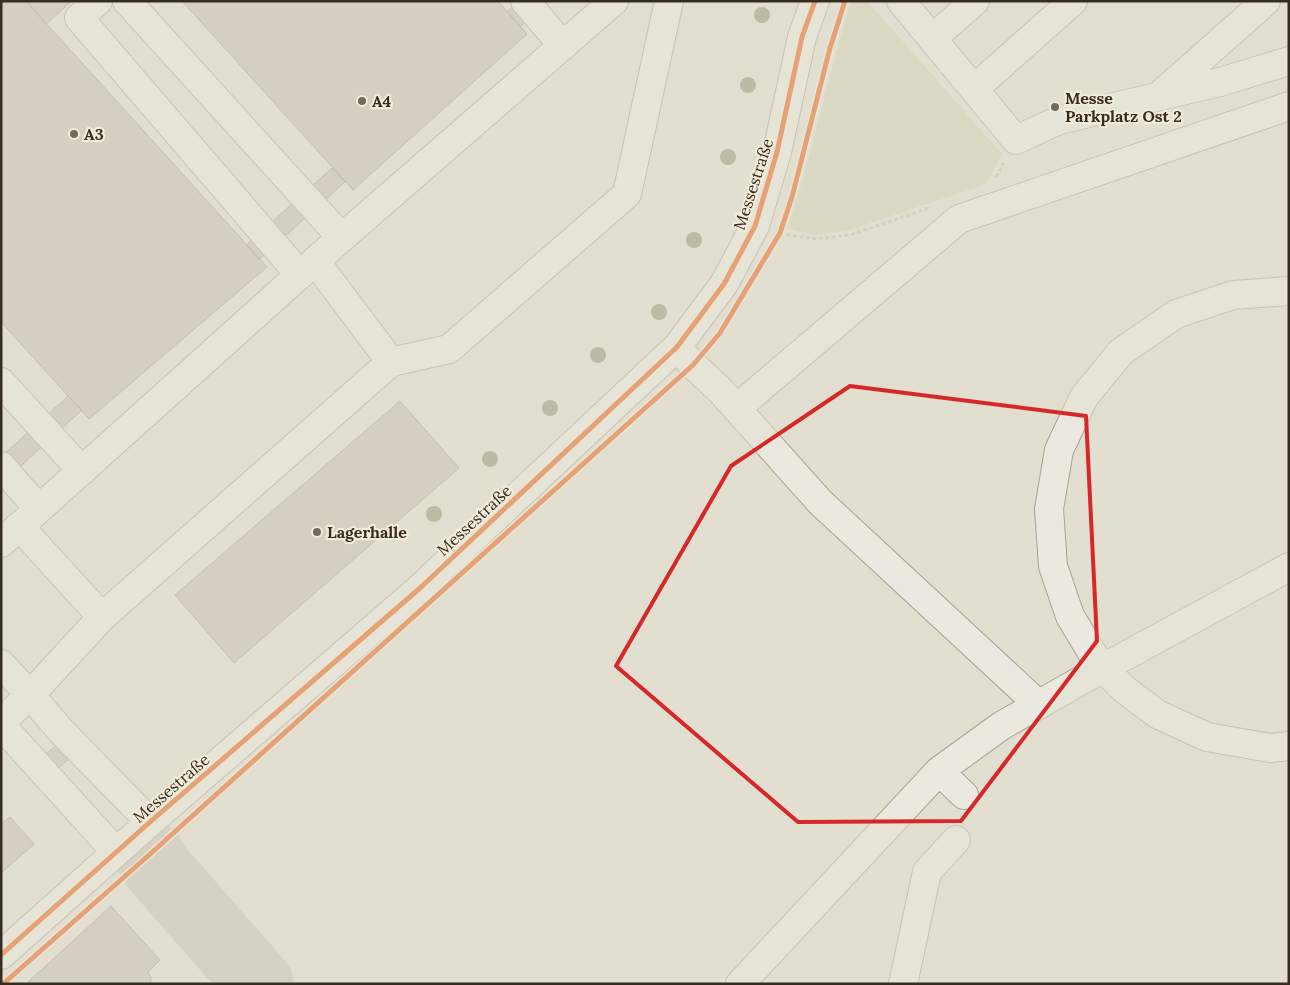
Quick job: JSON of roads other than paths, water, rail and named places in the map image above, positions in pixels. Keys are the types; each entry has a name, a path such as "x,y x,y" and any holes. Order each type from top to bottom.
{"street":[{"path":"98,1 79,18 308,268 391,362"},
{"path":"126,1 342,238"},
{"path":"525,1 563,46"},
{"path":"137,842 1,724 102,617 391,362 449,349 627,194 669,1"},
{"name":"Messestraße","path":"1,955 137,842 419,589 677,348 724,284 755,226 778,152 802,37 815,1"},
{"path":"902,1 1016,140 1059,120 1220,82 1289,61"},
{"path":"932,38 974,1"},
{"path":"974,89 1073,1"},
{"path":"1158,97 1266,1"},
{"path":"102,617 10,535 308,268 563,46 607,3"},
{"path":"737,408 959,219 1289,106"},
{"path":"1289,291 1232,294 1176,314 1121,352 1084,397 1059,450 1049,508 1053,566 1070,616 1094,656 1124,689 1156,714 1207,737 1270,748 1289,746"},
{"path":"677,348 720,389 820,502 1038,704"},
{"path":"1,382 82,471"},
{"path":"1,466 40,509"},
{"path":"740,984 939,771 1001,726 1038,704 1289,567"},
{"path":"1,664 62,732 137,842"},
{"path":"939,771 964,795"},
{"path":"903,984 927,872 956,840"}],"place":[{"name":"A4","path":"362,101"},
{"name":"Messe Parkplatz Ost 2","path":"1055,107"},
{"name":"A3","path":"74,134"},
{"name":"Lagerhalle","path":"317,532"}]}
